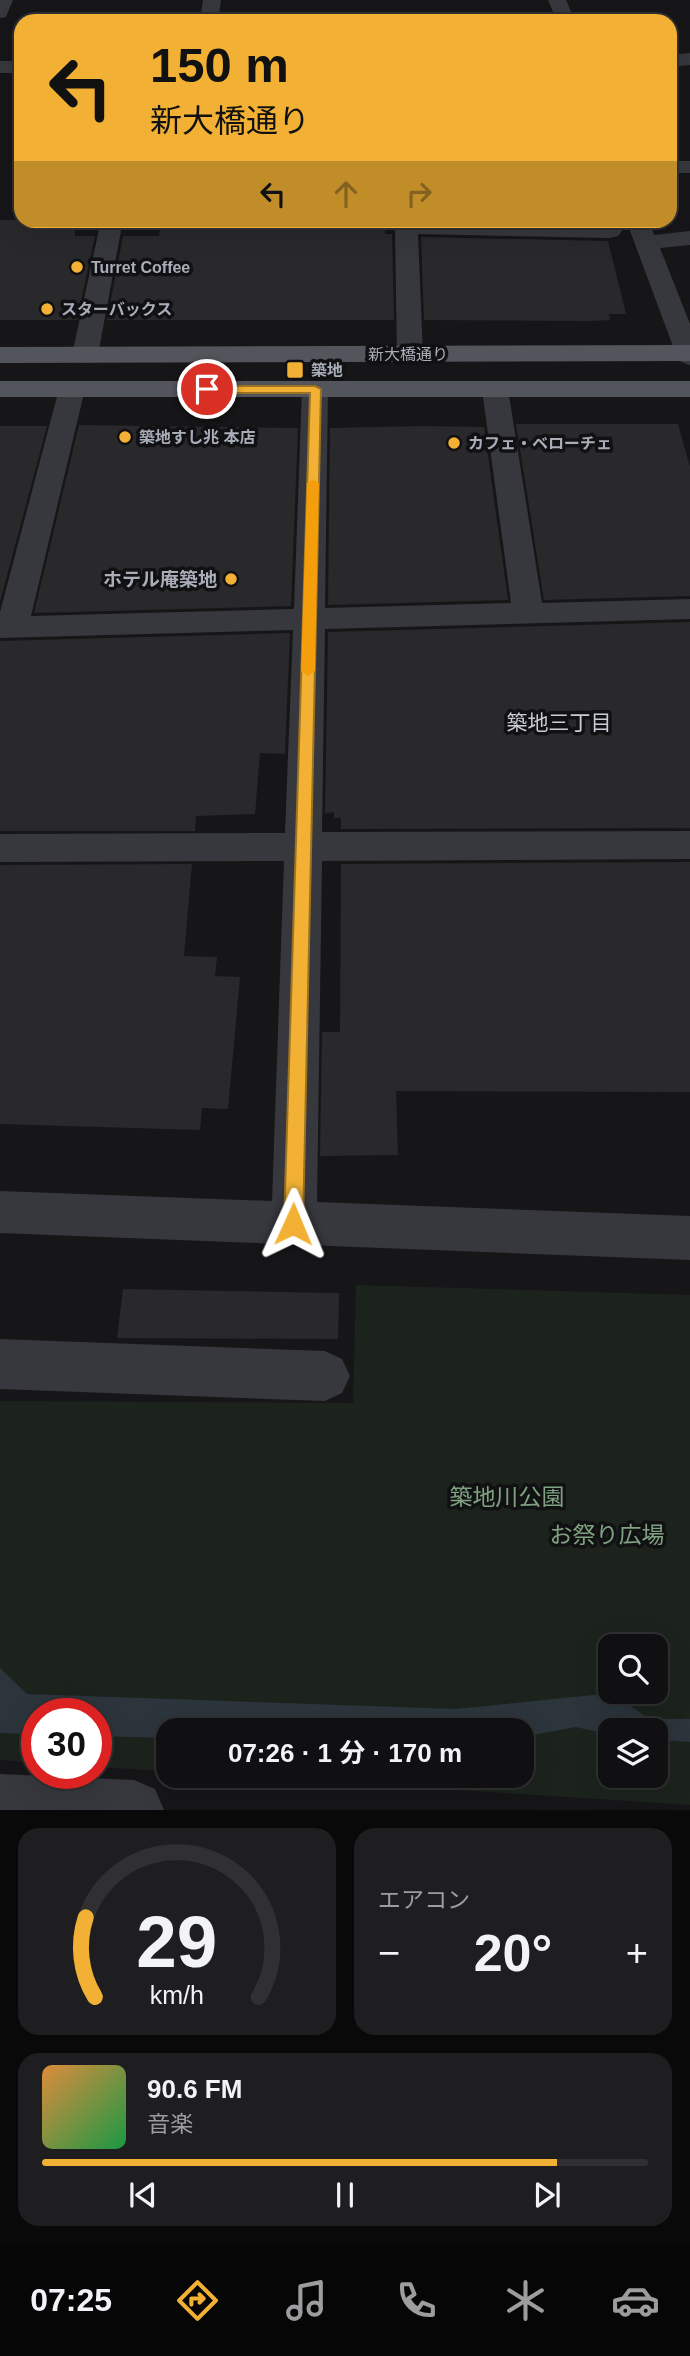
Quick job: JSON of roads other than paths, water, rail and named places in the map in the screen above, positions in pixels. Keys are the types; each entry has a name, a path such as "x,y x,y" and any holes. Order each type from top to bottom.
{"main road":[{"name":"新大橋通り","path":"0,355 689,354"},
{"name":"新大橋通り","path":"0,390 690,389"}],"street":[{"path":"0,13 4,0"},
{"path":"85,355 110,228"},
{"path":"410,354 406,228 610,230"},
{"path":"689,354 640,232 690,238"},
{"path":"72,389 6,627 690,609"},
{"path":"293,1224 315,389"},
{"path":"495,389 528,614"},
{"path":"0,848 690,845"},
{"path":"0,1212 690,1238"},
{"path":"0,1364 325,1376"},
{"path":"0,1804 134,1810"}],"place":[{"name":"Turret Coffee","path":"77,267"},
{"name":"スターバックス","path":"47,309"},
{"name":"築地","path":"295,370"},
{"name":"築地すし兆 本店","path":"125,437"},
{"name":"カフェ・ベローチェ","path":"454,443"},
{"name":"ホテル庵築地","path":"231,579"}],"district":[{"name":"築地三丁目","path":"559,723"}],"park label":[{"name":"築地川公園","path":"507,1497"},
{"name":"お祭り広場","path":"607,1535"}]}
